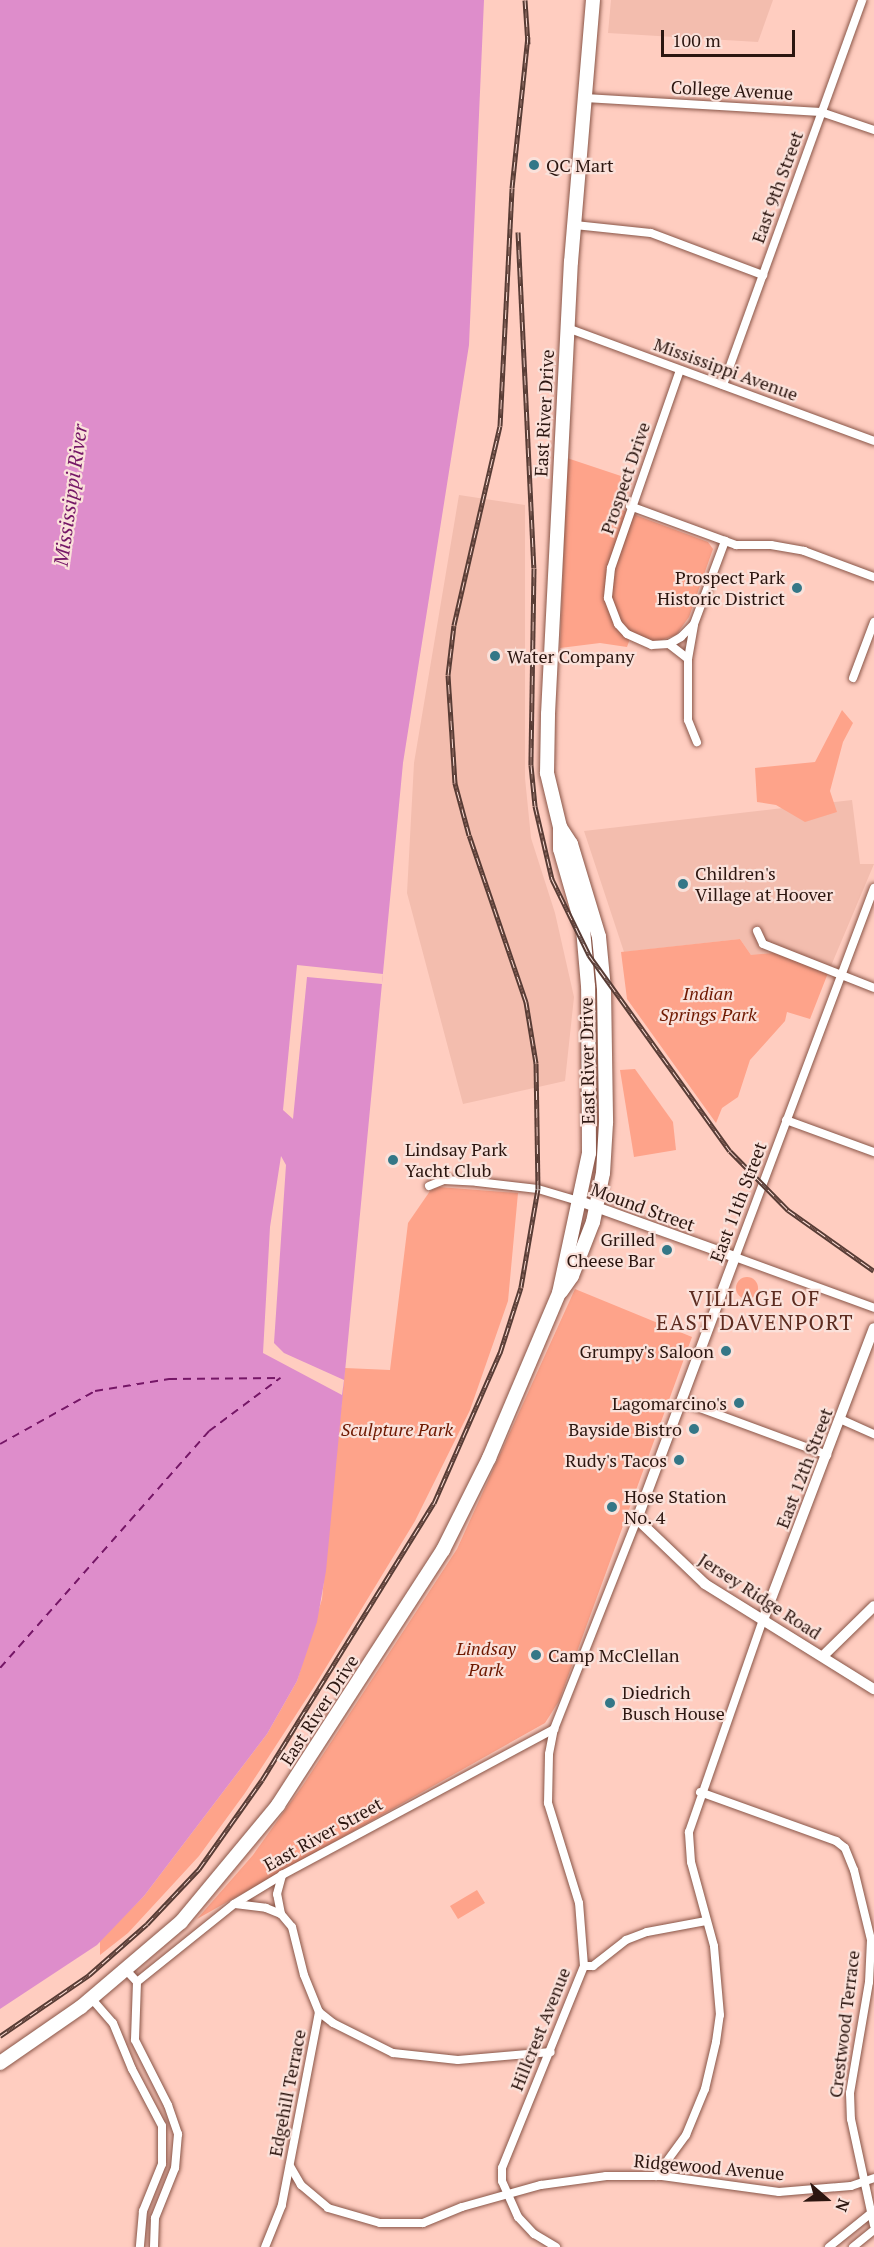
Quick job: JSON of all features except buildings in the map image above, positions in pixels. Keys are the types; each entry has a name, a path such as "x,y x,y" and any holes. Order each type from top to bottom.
{"main road":[{"name":"East River Drive","path":"559,1293 582,1202 590,1127 587,962 577,900 560,849 560,827 547,761 567,328 594,0"},
{"name":"East River Drive","path":"0,2063 91,1998 181,1922 264,1823 409,1605 472,1493 559,1293 579,1261 597,1207 606,1123 604,989 595,917 571,844 560,827"}],"street":[{"name":"East 9th Street","path":"723,385 862,0"},
{"name":"College Avenue","path":"585,98 821,112 874,130"},
{"path":"575,225 651,233 763,275"},
{"name":"Mississippi Avenue","path":"567,328 874,441"},
{"name":"Prospect Drive","path":"669,644 652,645 627,634 611,611 608,598 611,568 630,506 680,370"},
{"path":"630,506 724,541 804,551 874,577"},
{"path":"697,742 689,726 688,659 694,624 724,541"},
{"path":"853,678 874,622"},
{"path":"688,659 669,644 694,624"},
{"name":"East 11th Street","path":"554,1729 637,1519 874,888"},
{"path":"757,932 764,944 874,988"},
{"path":"786,1120 874,1152"},
{"name":"Mound Street","path":"429,1186 444,1180 538,1189 597,1207 874,1308"},
{"name":"East 12th Street","path":"763,1620 874,1328"},
{"path":"681,1401 827,1455"},
{"path":"840,1419 874,1434"},
{"name":"Jersey Ridge Road","path":"637,1519 705,1584 874,1689"},
{"path":"823,1656 873,1609"},
{"path":"656,2176 686,2134 705,2089 716,2042 719,2003 714,1946 691,1862 690,1832 700,1792 763,1620"},
{"name":"East River Street","path":"137,1982 234,1904 282,1875 554,1729"},
{"name":"Hillcrest Avenue","path":"554,1729 546,1780 548,1803 579,1903 584,1966 551,2052 506,2152 502,2181 518,2217 534,2234 556,2247"},
{"name":"Crestwood Terrace","path":"700,1792 821,1834 845,1848 871,1940 869,1982 850,2093 851,2119 864,2181"},
{"path":"234,1904 259,1906 280,1914 277,1894 282,1875"},
{"name":"Edgehill Terrace","path":"265,2247 282,2205 319,2012 304,1976 296,1933 280,1914"},
{"path":"584,1966 593,1966 626,1941 647,1932 706,1921"},
{"path":"126,1970 137,1982 135,2040 168,2105 178,2134 175,2168 155,2218 154,2247"},
{"path":"91,1998 113,2023 132,2069 156,2109 164,2145 162,2164 143,2211 140,2247"},
{"path":"319,2012 333,2024 393,2053 458,2061 551,2052"},
{"path":"123,2044 135,2040"},
{"name":"Ridgewood Avenue","path":"290,2166 306,2191 328,2208 348,2217 380,2223 423,2223 507,2194 541,2185 606,2176 656,2176 779,2192 851,2186 874,2178"},
{"path":"853,2247 874,2228 864,2181"},
{"path":"829,2247 872,2213"}],"shaded area":[{"path":"611,0 773,0 758,42 608,33"},
{"path":"459,495 525,505 525,778 531,838 555,913 574,997 565,1081 463,1104 407,893 414,763"},
{"path":"852,800 860,864 874,864 828,973 751,955 740,939 624,952 584,831"}],"green space":[{"path":"567,458 633,480 622,510 708,542 713,549 689,617 676,635 656,642 632,633 627,647 600,643 560,648"},
{"path":"842,710 853,723 843,742 830,791 837,812 805,822 776,805 757,802 755,768 815,762"},
{"name":"Indian Springs Park","path":"740,939 751,955 774,953 828,973 810,1019 787,1012 785,1021 750,1060 738,1097 722,1108 716,1123 627,999 621,952"},
{"path":"635,1069 673,1122 676,1150 634,1157 620,1070"},
{"name":"Sculpture Park","path":"439,1187 518,1193 508,1301 470,1410 415,1521 314,1687 245,1793 199,1856 128,1933 100,1955 100,1940 144,1896 267,1734 297,1681 322,1599 345,1368 390,1370 408,1223 430,1191"},
{"path":"743,1277 751,1277 758,1284 758,1292 751,1299 743,1299 736,1292 736,1284"},
{"name":"Lindsay Park","path":"575,1289 692,1337 559,1701 545,1723 197,1919 253,1855 303,1785 457,1549"},
{"path":"477,1890 485,1903 458,1919 450,1906"}],"water":[{"name":"Mississippi River","path":"0,0 484,0 469,345 403,763 326,1571 317,1622 297,1681 267,1734 144,1896 97,1945 0,2009"}],"pier":[{"path":"297,965 383,974 382,984 307,977 293,1119 283,1110"},
{"path":"281,1156 286,1165 274,1343 284,1353 344,1380 342,1395 263,1353 270,1227"}],"ferry route":[{"path":"0,1444 95,1391 169,1379 280,1378"},
{"path":"0,1668 209,1431 280,1378"}],"railway":[{"path":"525,0 528,44"},
{"path":"0,2036 89,1975 147,1924 199,1869 262,1780 434,1503 500,1353 521,1287 538,1189 536,1063 526,1002 469,835 455,783 448,675 454,625 500,426 512,188 528,37"},
{"path":"518,232 534,568 531,765 535,806 552,879 589,955 730,1151 788,1210 874,1271"}],"place":[{"name":"QC Mart","path":"534,165"},
{"name":"Prospect Park Historic District","path":"797,588"},
{"name":"Water Company","path":"495,656"},
{"name":"Children's Village at Hoover","path":"683,884"},
{"name":"Lindsay Park Yacht Club","path":"393,1160"},
{"name":"Grilled Cheese Bar","path":"667,1250"},
{"name":"Grumpy's Saloon","path":"726,1351"},
{"name":"Lagomarcino's","path":"739,1403"},
{"name":"Bayside Bistro","path":"694,1429"},
{"name":"Rudy's Tacos","path":"679,1460"},
{"name":"Hose Station No. 4","path":"612,1507"},
{"name":"Camp McClellan","path":"536,1655"},
{"name":"Diedrich Busch House","path":"610,1703"}],"district":[{"name":"VILLAGE OF EAST DAVENPORT","path":"755,1310"}]}
